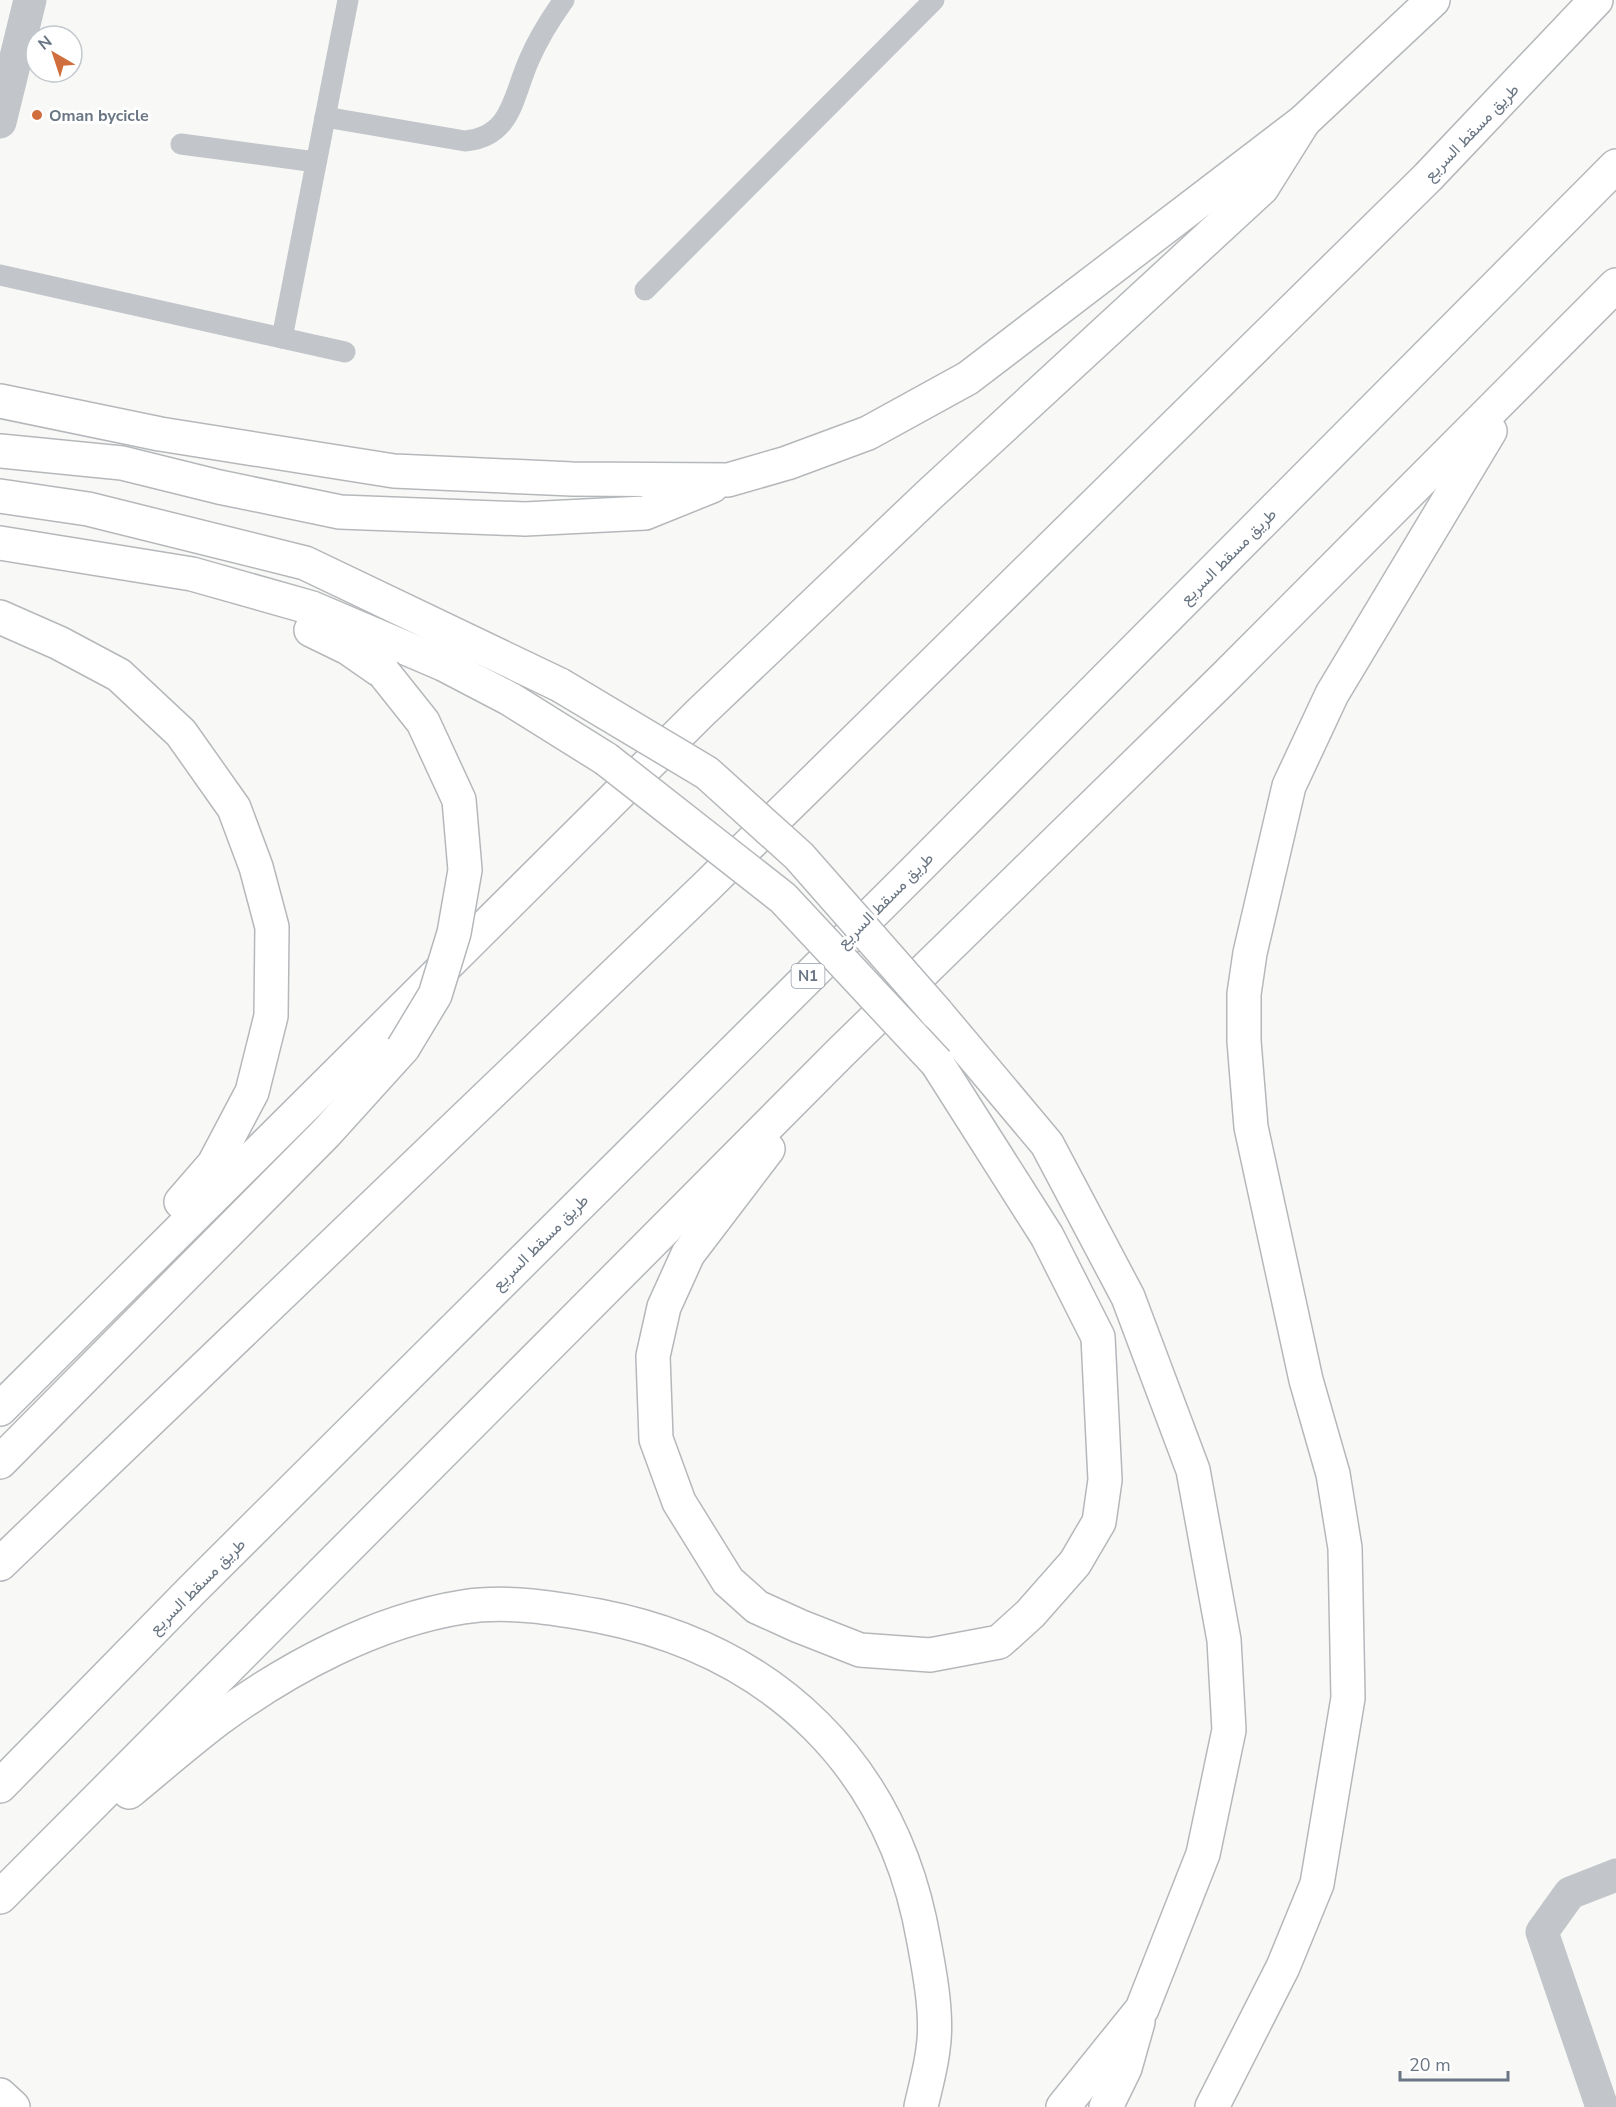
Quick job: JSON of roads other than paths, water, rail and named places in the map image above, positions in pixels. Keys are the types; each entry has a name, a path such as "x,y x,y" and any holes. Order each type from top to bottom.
{"highway":[{"path":"0,452 122,463 219,487 340,512 525,519 645,513 728,480 787,463 868,433 968,378 1304,121 1433,0"},
{"name":"طريق مسقط السريع","path":"0,1564 707,886 1428,177 1596,0"},
{"path":"10,1400 700,713 929,495 1262,188 1304,121"},
{"name":"طريق مسقط السريع","path":"0,1786 192,1590 916,870 1616,166"},
{"path":"0,1897 841,1052 1222,680 1616,285"},
{"path":"1212,2107 1283,1967 1317,1884 1348,1698 1344,1548 1333,1474 1306,1380 1251,1126 1244,1041 1244,994 1250,953 1289,786 1332,694 1518,384"},
{"path":"0,401 172,436 394,471 572,479 728,480"},
{"path":"0,496 88,509 305,563 560,685 707,773 799,856 937,1013 1047,1144 1128,1297 1193,1470 1224,1640 1229,1730 1203,1854 1142,2009 1125,2068 1106,2107"},
{"path":"0,543 192,574 312,608 443,664 510,699 606,759 783,898 938,1062 1047,1236 1098,1337 1105,1480 1099,1522 1075,1563 1030,1614 999,1642 930,1655 860,1650 757,1607 728,1581 679,1502 656,1439 652,1356 664,1307 688,1254 841,1052"},
{"path":"0,1462 326,1133 403,1048 435,995 454,933 465,870 459,800 423,722 384,673 348,648 192,574"},
{"path":"0,617 60,643 119,675 181,733 234,808 256,867 272,927 271,1016 263,1049 252,1092 214,1164 10,1400"},
{"path":"0,1897 218,1720 308,1663 386,1626 462,1607 507,1603 556,1608 637,1624 705,1649 756,1676 818,1726 862,1781 893,1834 916,1897 931,1978 934,2047 921,2107"},
{"path":"1063,2107 1142,2009"},
{"path":"0,2095 13,2107"}],"street":[{"path":"2,108 30,0"},
{"path":"1602,2107 1542,1932 1570,1893 1616,1875"}],"lane":[{"path":"282,338 348,0"},
{"path":"325,117 465,141 479,140 491,134 502,124 529,59 564,0"},
{"path":"645,290 934,0"},
{"path":"181,144 316,162"},
{"path":"0,275 345,352"}],"place":[{"name":"Oman bycicle","path":"37,115"}]}
